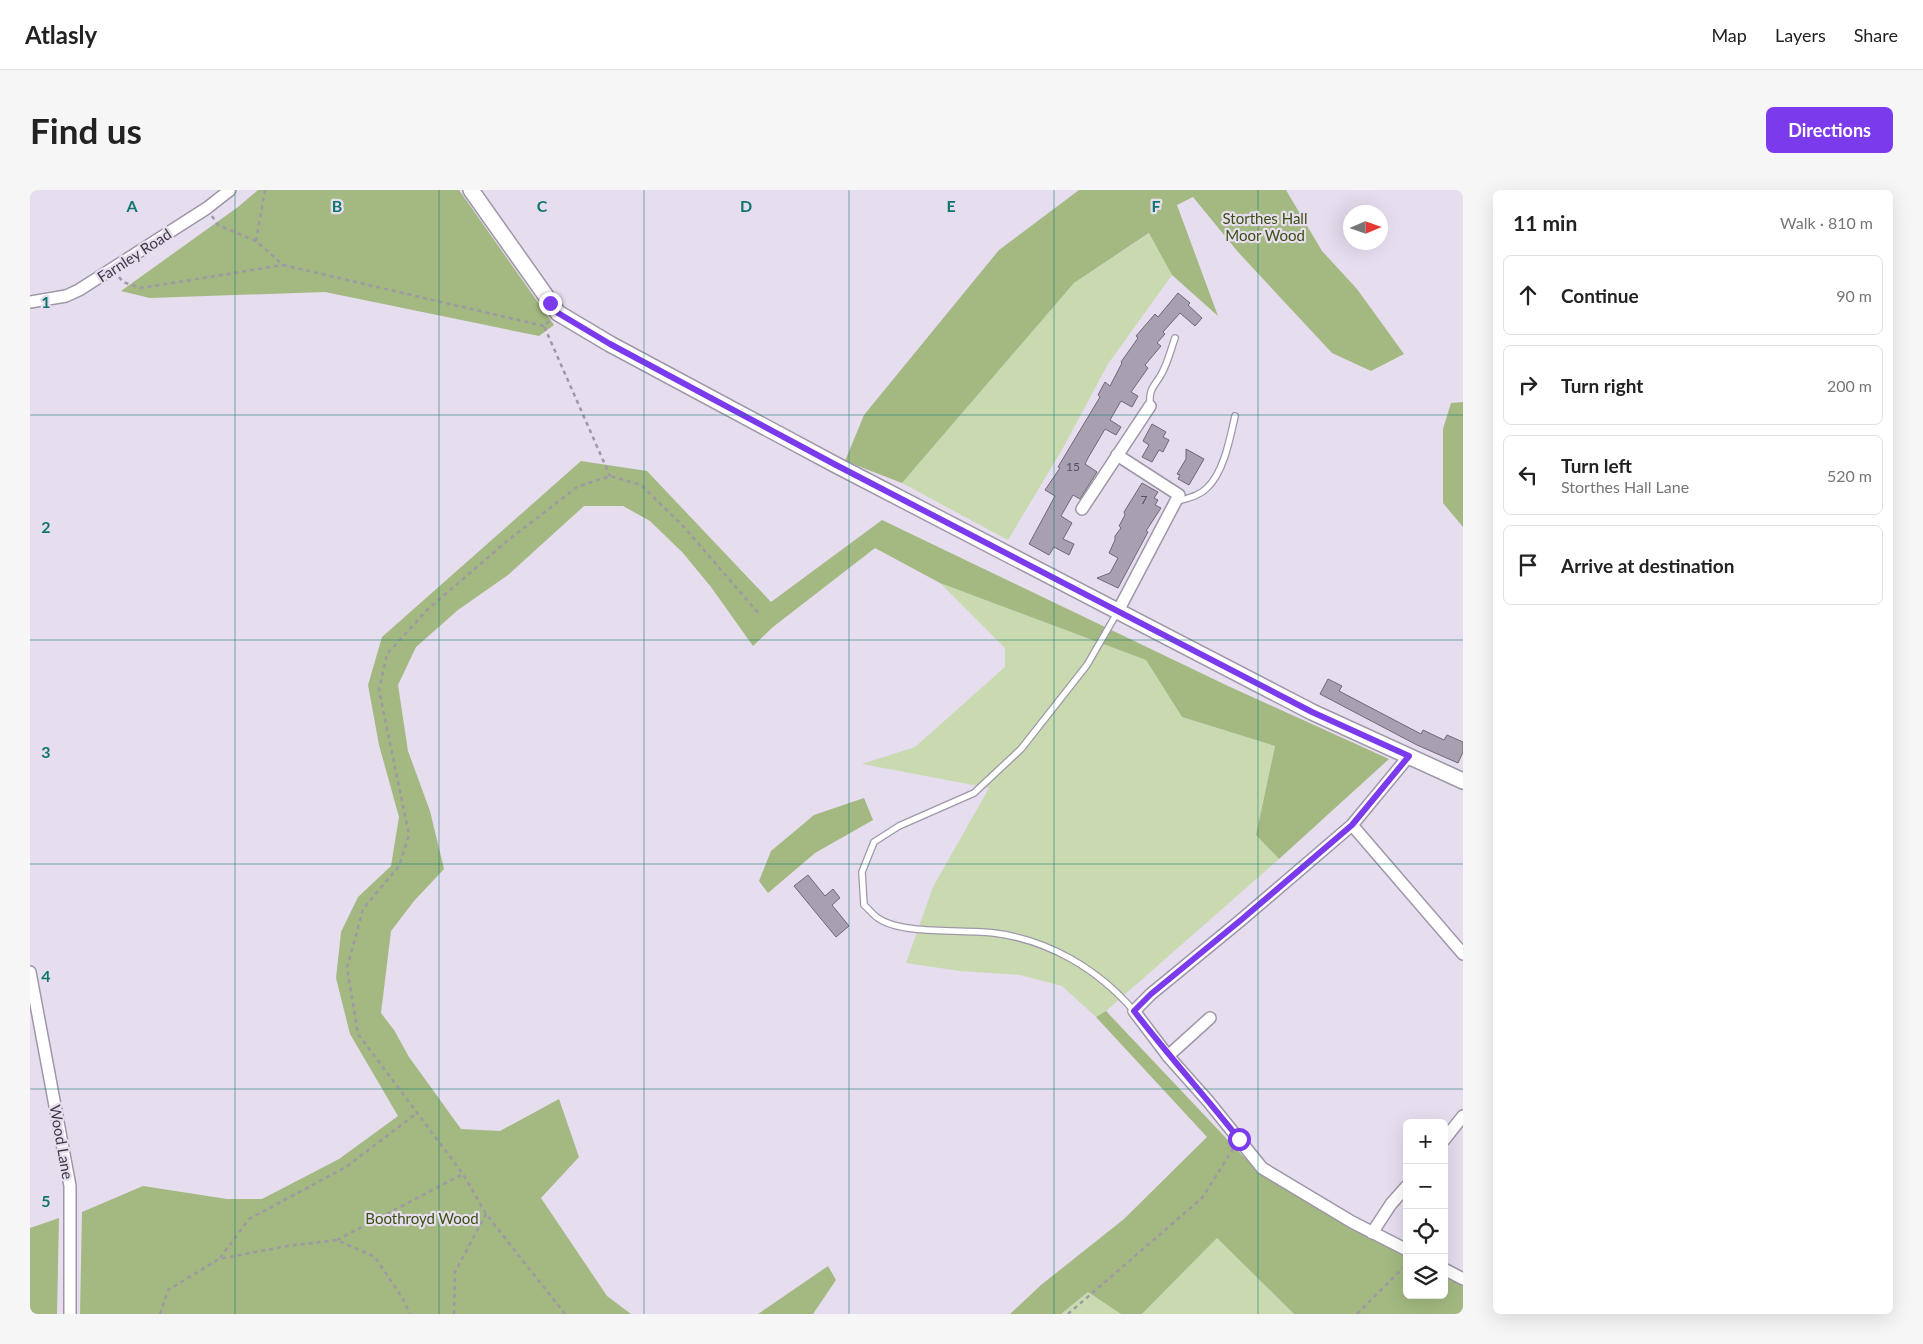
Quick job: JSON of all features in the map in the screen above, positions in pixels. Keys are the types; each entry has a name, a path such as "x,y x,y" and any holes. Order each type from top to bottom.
{"street":[{"name":"Farnley Road","path":"30,302 66,296 113,269 207,208 230,190"},
{"path":"471,190 558,313 610,344 827,460 1312,712 1463,781"},
{"path":"1082,509 1150,406"},
{"path":"1118,455 1179,495 1118,611"},
{"path":"1403,1248 1262,1168 1208,1101 1168,1056 1134,1011 1151,994 1352,825 1409,756"},
{"path":"1352,825 1463,954"},
{"name":"Wood Lane","path":"30,972 70,1186 70,1314"},
{"path":"1168,1056 1210,1018"},
{"path":"1448,1135 1463,1116"},
{"path":"1372,1232 1390,1204 1403,1190"},
{"path":"1448,1271 1463,1279"}],"lane":[{"path":"1150,406 1149,395 1151,389 1162,374 1175,338"},
{"path":"1176,501 1193,496 1207,488 1224,458 1235,416"},
{"path":"1118,611 1087,665 1020,749 974,794 899,826 874,842 862,872 864,905 878,919 903,928 994,933 1036,942 1085,966 1107,983 1134,1011"}],"path":[{"path":"256,241 266,190"},
{"path":"207,208 218,225 256,241 283,265"},
{"path":"113,269 123,282 141,288 283,265 544,326"},
{"path":"544,326 558,313"},
{"path":"544,326 610,476"},
{"path":"565,1314 486,1214 462,1174 358,1034 347,968 363,909 399,866 409,835 379,690 387,654 428,609 507,541 577,487 610,476 641,485 684,527 760,615"},
{"path":"219,1259 250,1219 346,1167 417,1113"},
{"path":"1068,1314 1202,1198 1239,1139"},
{"path":"160,1314 168,1290 219,1259 288,1246 337,1240 462,1174"},
{"path":"454,1314 455,1272 486,1214"},
{"path":"337,1240 374,1257 403,1299 410,1314"},
{"path":"1357,1314 1403,1268"}],"green space":[{"path":"258,190 459,190 554,325 539,336 325,292 150,298 121,291 238,207"},
{"name":"Storthes Hall Moor Wood","path":"1079,190 1286,190 1322,251 1357,289 1404,354 1371,371 1332,353 1238,252 1193,197 1177,205 1218,316 1172,275 1149,233 1074,283 902,483 845,461 864,415 999,250"},
{"path":"1150,233 1172,275 1108,364 1063,448 1008,540 902,483 1074,283"},
{"path":"1463,402 1463,527 1443,503 1443,429 1451,403"},
{"name":"Boothroyd Wood","path":"581,461 647,471 771,602 882,520 1228,686 1389,759 1279,859 1256,835 1275,746 1182,717 1146,660 940,583 875,548 773,627 753,646 711,587 683,553 650,521 623,506 584,506 508,575 458,610 416,647 398,685 408,751 430,811 444,869 414,901 391,931 381,1013 394,1030 409,1057 461,1129 500,1131 559,1099 579,1157 541,1198 607,1296 631,1314 80,1314 82,1212 143,1186 227,1199 262,1199 339,1159 398,1116 350,1034 336,978 341,932 358,897 391,866 399,817 379,745 368,685 382,637"},
{"path":"940,583 1146,660 1182,717 1275,746 1256,835 1279,859 1106,1011 1096,1017 1062,986 1020,975 960,971 906,963 933,887 989,788 862,764 915,747 1005,667 1005,648"},
{"path":"864,798 873,820 815,853 768,893 759,881 771,851 814,815"},
{"path":"1106,1011 1259,1173 1403,1250 1403,1299 1448,1299 1448,1275 1463,1284 1463,1314 1294,1314 1217,1238 1142,1314 1121,1314 1088,1292 1061,1314 1010,1314 1041,1285 1124,1219 1207,1137 1096,1017"},
{"path":"59,1218 57,1314 30,1314 30,1228"},
{"path":"1217,1238 1294,1314 1142,1314"},
{"path":"828,1266 836,1280 813,1314 758,1314"},
{"path":"1088,1292 1121,1314 1061,1314"}],"building":[{"path":"1178,293 1190,303 1188,305 1202,318 1195,326 1180,313 1163,332 1165,334 1157,343 1161,346 1145,365 1148,368 1131,392 1138,396 1132,407 1121,401 1110,420 1121,427 1116,435 1105,429 1085,464 1097,472 1080,499 1073,495 1061,516 1072,523 1063,539 1074,544 1069,555 1054,547 1049,555 1029,544 1055,496 1045,490 1060,468 1058,467 1100,397 1098,395 1105,382 1110,386 1121,362 1138,338 1136,336 1155,314 1158,317"},
{"path":"1152,424 1166,432 1163,437 1169,440 1163,452 1159,450 1152,462 1142,457 1149,445 1143,441"},
{"path":"1186,449 1204,459 1189,485 1178,479 1180,475 1177,474 1186,459"},
{"path":"1142,483 1158,492 1154,498 1158,500 1155,505 1161,508 1146,531 1148,532 1118,588 1097,578 1110,573 1118,558 1109,553 1115,536 1121,528 1119,526 1125,515 1124,512"},
{"path":"1328,679 1342,686 1339,691 1421,734 1423,730 1444,740 1447,735 1463,742 1463,752 1458,763 1417,745 1320,694"},
{"path":"808,875 825,896 833,889 840,898 832,905 849,926 836,937 794,886"}],"route":[{"path":"550,303 558,313 610,344 836,465 1312,712 1409,756 1352,825 1332,844 1151,994 1134,1011 1168,1056 1239,1139"}]}
